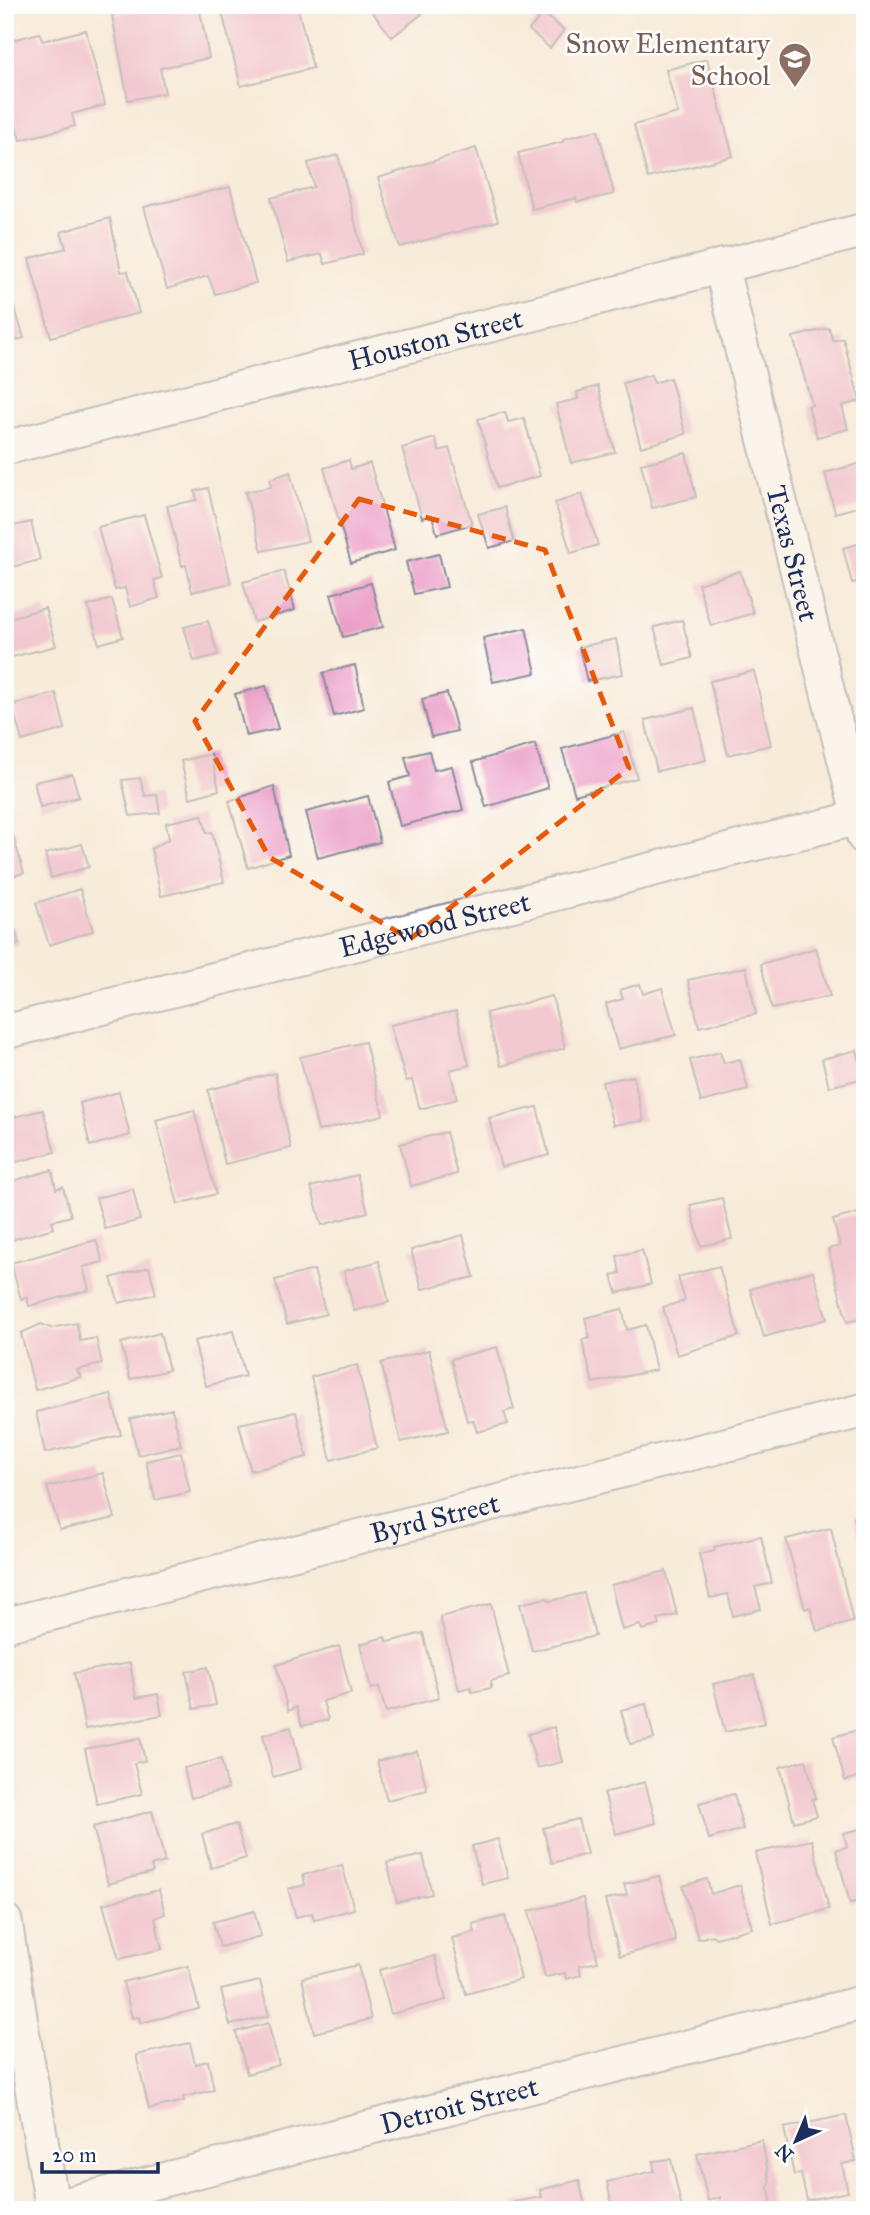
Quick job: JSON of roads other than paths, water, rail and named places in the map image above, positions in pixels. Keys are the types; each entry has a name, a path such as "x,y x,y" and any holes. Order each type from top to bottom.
{"street":[{"name":"Houston Street","path":"5,448 865,230"},
{"name":"Texas Street","path":"721,266 863,825"},
{"name":"Edgewood Street","path":"5,1032 863,825"},
{"name":"Byrd Street","path":"5,1625 865,1410"},
{"path":"5,1921 52,2209"},
{"name":"Detroit Street","path":"52,2209 865,2002"}],"place":[{"name":"Snow Elementary School","path":"795,89"}]}
